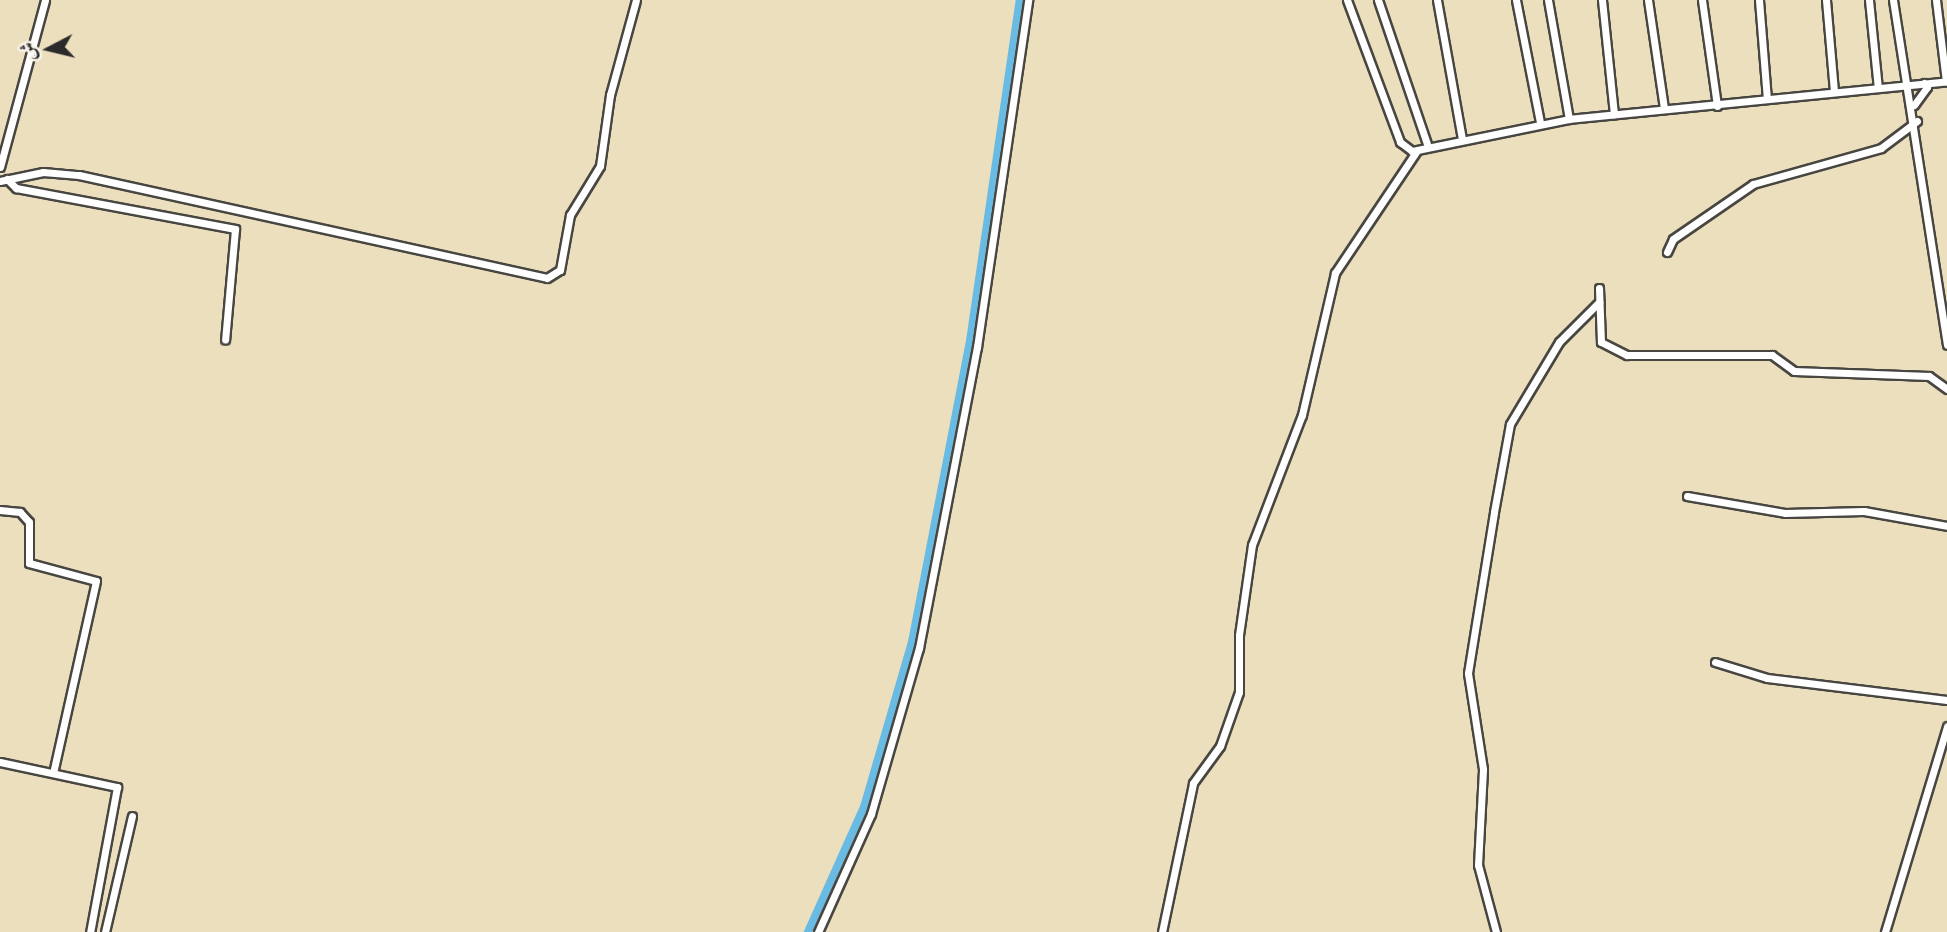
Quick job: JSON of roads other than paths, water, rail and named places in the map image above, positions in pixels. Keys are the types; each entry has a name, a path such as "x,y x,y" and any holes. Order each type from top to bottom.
{"street":[{"path":"0,167 45,0"},
{"path":"3,180 43,172 79,175 547,278 559,270 570,215 596,177 636,0"},
{"path":"818,932 871,814 919,648 977,347 1028,0"},
{"path":"1347,0 1399,142 1416,152"},
{"path":"1378,0 1427,145"},
{"path":"1437,0 1462,139"},
{"path":"1162,932 1193,783 1220,746 1239,692 1239,635 1252,545 1302,415 1335,273 1416,152 1427,145 1535,130 1540,122 1516,0"},
{"path":"1548,0 1569,119"},
{"path":"1602,0 1614,114"},
{"path":"1648,0 1664,109"},
{"path":"1702,0 1717,106"},
{"path":"1759,0 1767,99"},
{"path":"1826,0 1834,92"},
{"path":"1868,0 1878,88"},
{"path":"1893,0 1903,85 1914,105 1917,121 1947,345"},
{"path":"1540,122 1946,81 1936,0"},
{"path":"1914,105 1927,87 1924,83"},
{"path":"1667,252 1673,239 1753,184 1881,148 1917,121"},
{"path":"3,180 16,188 235,229 225,340"},
{"path":"1599,288 1601,342 1627,355 1772,355 1794,371 1929,376 1947,389"},
{"path":"1496,932 1478,865 1483,769 1468,673 1494,512 1510,424 1559,342 1599,302"},
{"path":"1687,496 1786,513 1864,511 1947,526"},
{"path":"0,510 20,512 29,522 29,564 96,581 54,769"},
{"path":"1715,662 1768,678 1947,699"},
{"path":"1885,932 1947,726"},
{"path":"0,762 54,769 118,790 90,932"},
{"path":"105,932 131,816"}],"waterway":[{"path":"808,932 864,807 912,642 970,341 1020,0"}]}
